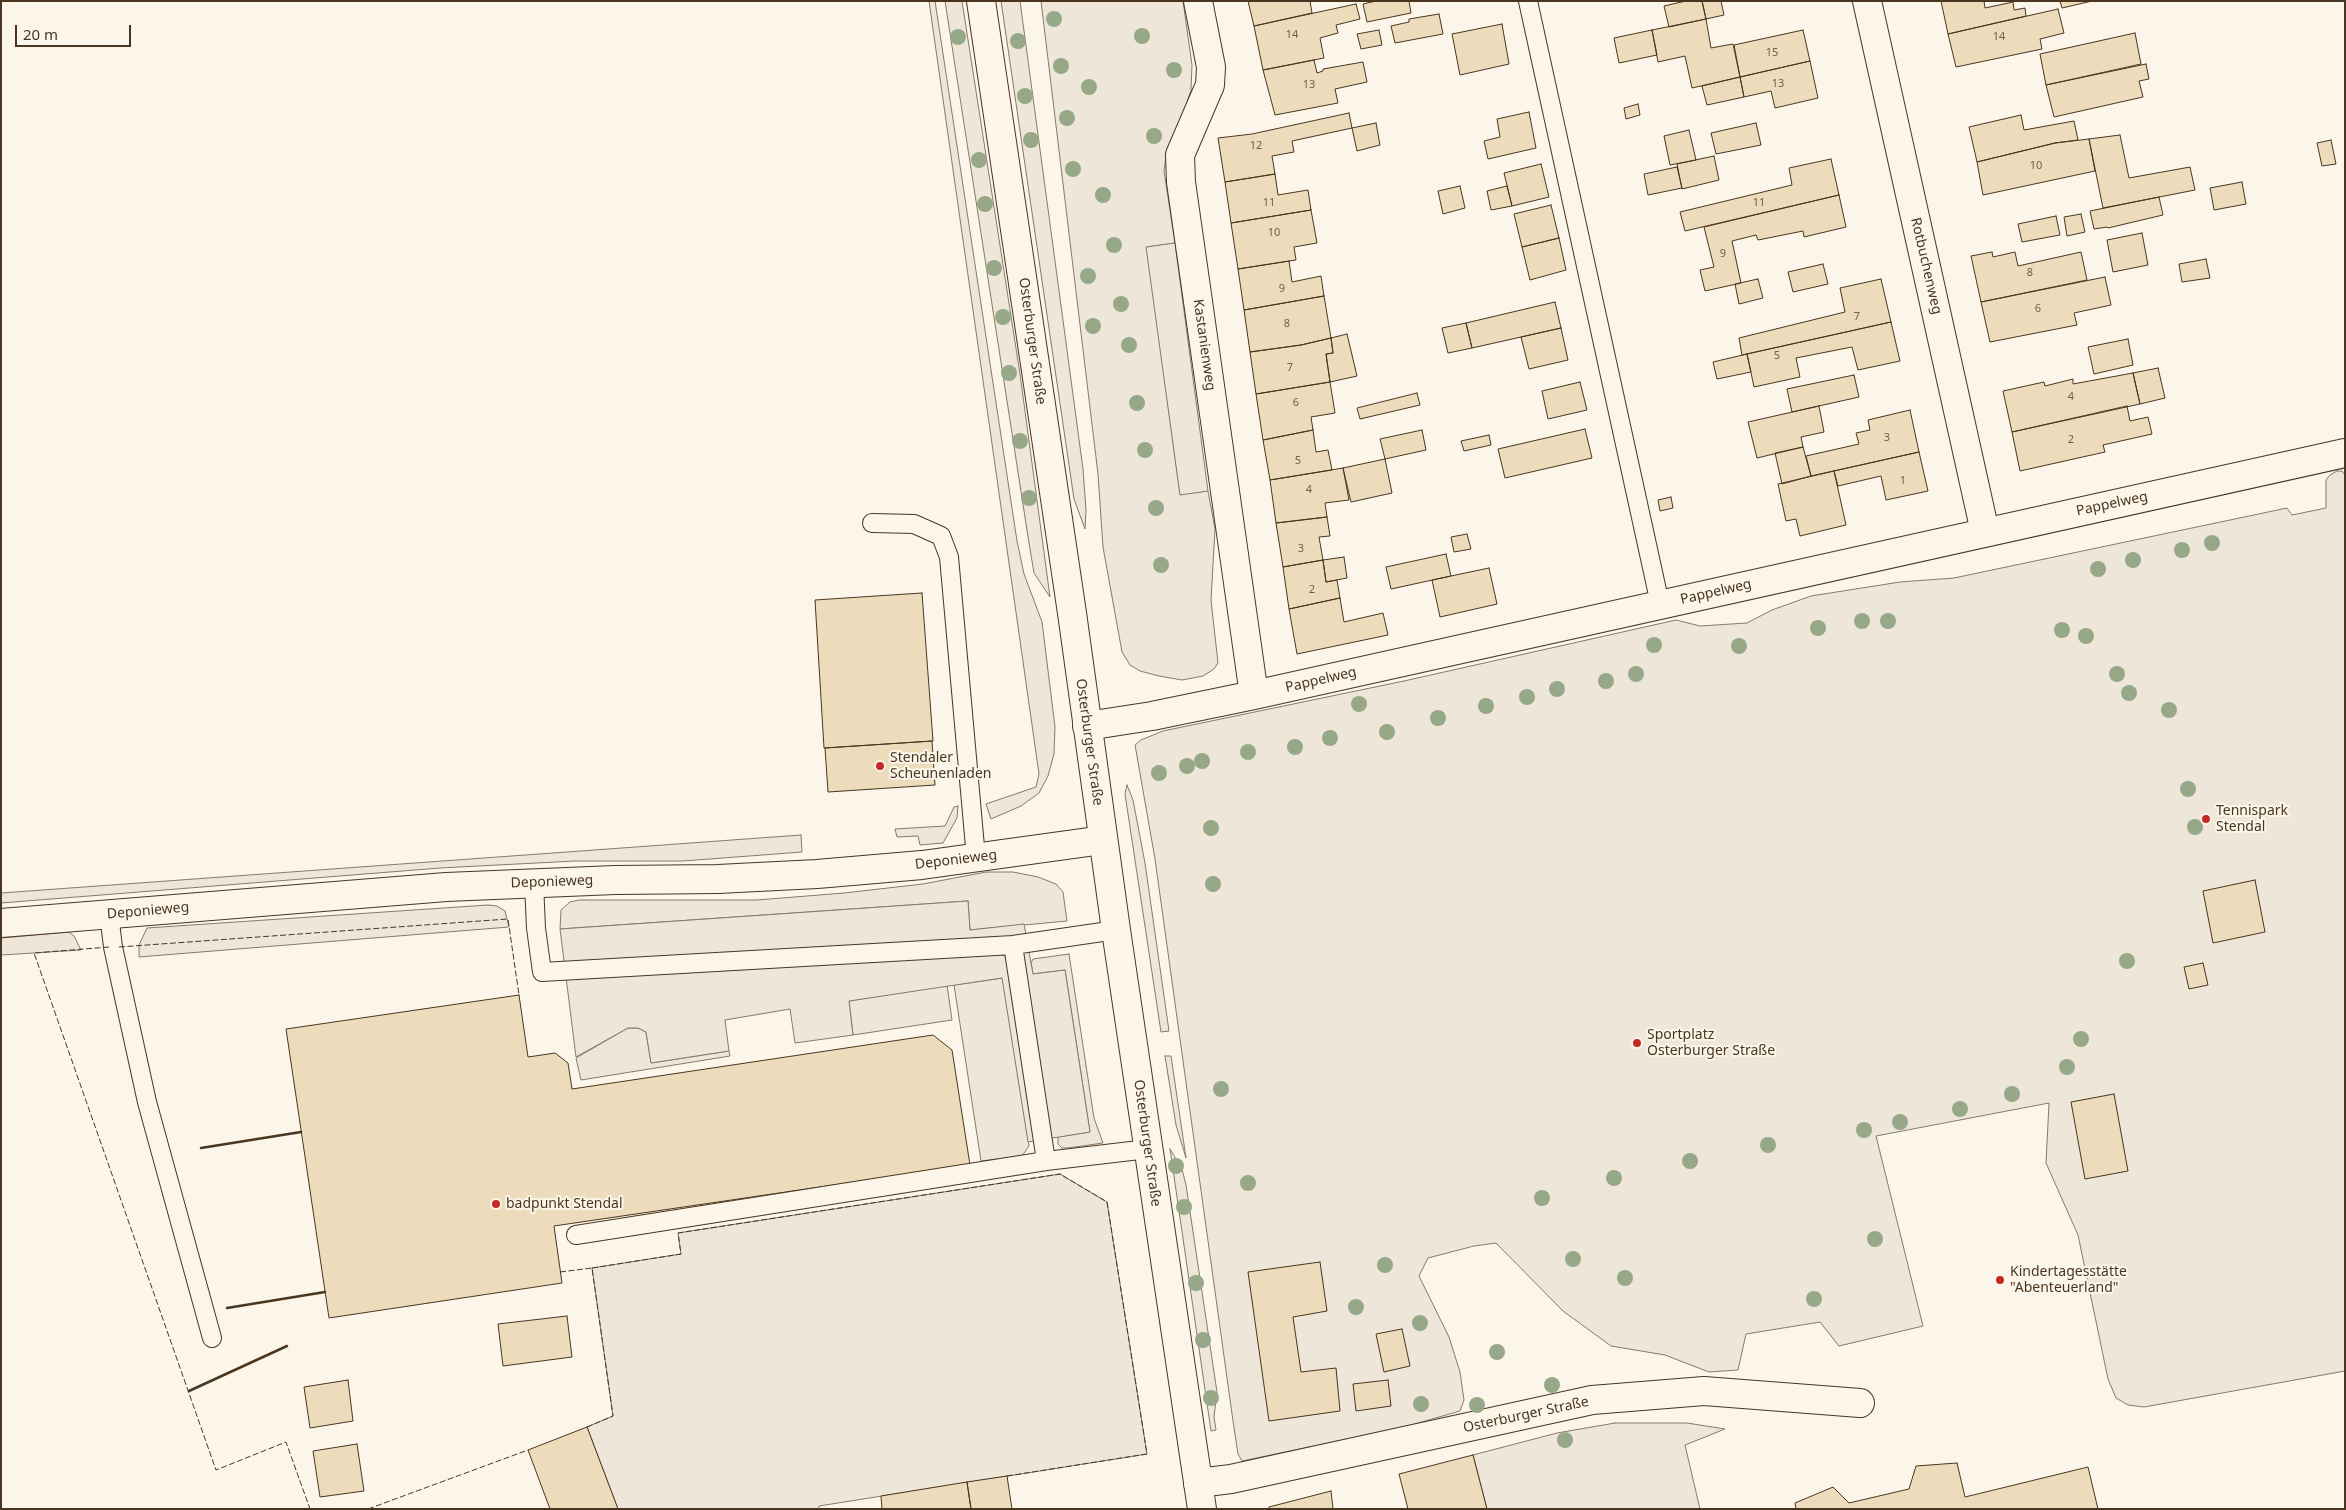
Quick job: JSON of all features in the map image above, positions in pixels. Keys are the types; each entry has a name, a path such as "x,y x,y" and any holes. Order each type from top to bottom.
{"street":[{"name":"Osterburger Straße","path":"981,1 1200,1496 1231,1479 1592,1400 1704,1391 1860,1403"},
{"name":"Kastanienweg","path":"1198,1 1211,67 1210,85 1180,155 1181,182 1254,695"},
{"name":"Rotbuchenweg","path":"1867,1 1985,532"},
{"name":"Pappelweg","path":"1087,726 1152,716 1254,695 2345,453"},
{"name":"Deponieweg","path":"1,923 446,887 718,879 817,874 976,858 1103,840"}],"lane":[{"path":"1528,1 1660,604"},
{"path":"872,523 914,524 941,536 949,557 976,858"},
{"path":"534,883 536,928 542,972 1013,944 1116,930"},
{"path":"109,914 113,947 147,1102 212,1338"},
{"path":"1013,944 1046,1161"},
{"path":"576,1235 1046,1161 1148,1149"}],"shaded area":[{"path":"929,1 935,1 1017,541 1024,574 1042,622 1055,727 1054,754 1048,776 1039,793 1021,806 991,819 986,804 1036,787 1039,774"},
{"path":"945,1 962,1 1020,374 1050,597 1034,573"},
{"path":"1001,1 1020,1 1083,469 1086,510 1085,529 1074,499"},
{"path":"1041,1 1183,1 1192,65 1191,90 1183,115 1167,149 1164,171 1175,243 1147,247 1180,494 1208,491 1215,529 1211,600 1218,663 1214,669 1203,676 1182,680 1140,671 1130,665 1122,652 1103,547 1098,474"},
{"path":"1175,243 1208,491 1180,495 1146,247"},
{"path":"2337,471 2342,471 2345,475 2345,1371 2144,1407 2128,1405 2116,1398 2108,1379 2078,1235 2046,1163 2049,1103 1876,1136 1923,1326 1839,1346 1820,1322 1746,1334 1738,1370 1709,1372 1665,1355 1611,1346 1563,1311 1496,1243 1474,1246 1428,1258 1419,1276 1449,1337 1460,1372 1464,1400 1460,1411 1401,1428 1242,1461 1238,1454 1233,1421 1155,859 1135,745 1141,740 1163,731 1404,681 1676,620 1700,626 1747,623 1772,610 1811,596 1900,582 1954,578 2287,508 2292,515 2326,508 2326,480"},
{"path":"1127,785 1133,800 1145,863 1169,1031 1161,1032 1125,794"},
{"path":"958,806 957,818 943,843 920,845 918,836 897,837 895,829 945,826 954,807"},
{"path":"801,835 802,852 683,861 575,861 440,868 1,903 1,893"},
{"path":"986,872 1013,872 1038,877 1056,884 1063,892 1067,921 970,930 968,901 560,929 561,910 570,902 579,900 757,900 923,884"},
{"path":"968,901 970,930 1024,924 1033,974 1065,970 1090,1132 1028,1142 1002,978 849,1001 853,1035 795,1043 790,1009 725,1020 729,1051 651,1063 646,1032 638,1028 628,1028 576,1057 560,929"},
{"path":"488,905 497,906 505,911 509,927 139,957 139,945 147,928"},
{"path":"69,932 74,936 81,950 1,955 1,938"},
{"path":"1069,954 1094,1118 1103,1143 1062,1148 1058,1144 1058,1137 1090,1132 1065,970 1033,974 1031,963 1033,959"},
{"path":"1003,978 1029,1146 1022,1156 981,1161 954,985"},
{"path":"947,985 952,1020 853,1035 849,1001"},
{"path":"628,1028 638,1028 646,1032 651,1063 729,1051 730,1056 581,1080 576,1058"},
{"path":"1165,1056 1171,1056 1186,1158 1176,1125"},
{"path":"1170,1149 1182,1169 1186,1185 1217,1392 1214,1417 1216,1430 1211,1431"},
{"path":"1060,1174 1107,1202 1147,1454 819,1506 819,1509 618,1509 587,1427 613,1416 592,1268 681,1254 678,1233"},
{"path":"1615,1423 1687,1423 1725,1429 1685,1445 1700,1509 1487,1509 1473,1455 1557,1433"}],"building":[{"path":"1248,1 1310,1 1312,13 1254,26"},
{"path":"1376,1 1409,1 1411,13 1367,22 1363,4"},
{"path":"1686,1 1702,1 1706,19 1669,27 1664,6"},
{"path":"1702,1 1721,1 1724,15 1706,19"},
{"path":"1941,1 1984,1 1985,8 2013,2 2014,10 2025,8 2026,16 1948,34"},
{"path":"2060,1 2092,1 2062,8"},
{"path":"1356,4 1360,19 1336,25 1338,33 1320,38 1324,58 1263,70 1254,26"},
{"path":"2058,9 2064,33 2040,39 2042,49 1956,67 1948,34"},
{"path":"1439,14 1443,34 1395,43 1391,26 1409,22 1409,19"},
{"path":"1706,19 1711,48 1733,44 1740,77 1692,88 1685,56 1658,62 1652,30"},
{"path":"1502,24 1509,64 1460,75 1452,34"},
{"path":"1379,30 1382,45 1361,49 1357,34"},
{"path":"1652,30 1657,55 1619,63 1614,38"},
{"path":"1803,30 1810,61 1740,77 1734,45"},
{"path":"2135,33 2141,64 2046,85 2040,54"},
{"path":"1314,60 1317,73 1323,71 1323,69 1363,62 1367,82 1335,89 1338,103 1275,115 1263,70"},
{"path":"1810,61 1818,98 1775,108 1771,91 1744,97 1740,77"},
{"path":"2146,64 2149,79 2139,81 2143,97 2054,117 2046,85"},
{"path":"1740,77 1744,97 1707,105 1702,86"},
{"path":"1638,104 1640,115 1626,119 1624,108"},
{"path":"1529,112 1536,148 1488,159 1484,141 1500,137 1497,119"},
{"path":"1349,113 1352,128 1292,141 1294,152 1272,156 1275,174 1225,182 1218,138 1252,134"},
{"path":"2021,115 2024,130 2074,121 2078,140 2055,143 1977,162 1969,127"},
{"path":"1376,123 1380,145 1357,151 1352,128"},
{"path":"1756,123 1761,145 1716,154 1711,133"},
{"path":"1689,130 1696,160 1670,165 1664,136"},
{"path":"2120,135 2129,178 2190,167 2195,190 2103,208 2089,139"},
{"path":"2089,139 2095,171 1983,195 1977,162 2055,143"},
{"path":"2331,140 2336,164 2322,166 2317,143"},
{"path":"1714,156 1719,180 1682,189 1677,164"},
{"path":"1831,159 1839,195 1685,231 1680,212 1792,185 1789,168"},
{"path":"1541,164 1549,197 1512,206 1504,173"},
{"path":"1677,167 1682,188 1648,195 1644,174"},
{"path":"1275,174 1278,195 1308,190 1311,210 1231,223 1225,182"},
{"path":"2242,182 2246,204 2214,210 2210,188"},
{"path":"1460,186 1465,208 1443,214 1438,191"},
{"path":"1507,186 1512,206 1491,210 1487,191"},
{"path":"1839,195 1846,227 1804,237 1803,231 1758,240 1756,235 1732,241 1741,283 1705,291 1700,270 1714,267 1704,227"},
{"path":"2159,197 2163,215 2108,228 2094,229 2090,211"},
{"path":"1551,205 1559,238 1522,247 1514,214"},
{"path":"1311,210 1317,243 1294,247 1296,260 1238,269 1231,223"},
{"path":"2081,214 2085,232 2067,236 2064,217"},
{"path":"2056,216 2060,235 2022,242 2018,224"},
{"path":"2142,233 2148,265 2113,272 2107,240"},
{"path":"1559,238 1566,270 1530,280 1522,247"},
{"path":"1992,252 1993,257 2015,252 2018,266 2081,252 2087,280 1981,302 1971,256"},
{"path":"2206,259 2210,278 2182,282 2179,264"},
{"path":"1289,261 1292,282 1321,276 1324,296 1244,310 1238,269"},
{"path":"1823,264 1828,284 1793,292 1788,272"},
{"path":"2105,277 2111,305 2074,313 2077,325 1990,342 1981,302"},
{"path":"1758,279 1763,298 1739,304 1735,284"},
{"path":"1881,279 1891,322 1742,355 1739,338 1845,312 1840,288"},
{"path":"1324,296 1331,338 1301,345 1250,352 1244,310"},
{"path":"1555,302 1561,328 1472,348 1466,323"},
{"path":"1891,322 1900,361 1858,370 1852,347 1796,358 1800,377 1754,387 1747,354"},
{"path":"1466,323 1472,348 1448,353 1442,328"},
{"path":"1561,328 1568,360 1529,369 1521,337"},
{"path":"1347,334 1357,376 1330,382 1326,354 1333,353 1331,338"},
{"path":"1331,338 1333,353 1326,354 1330,382 1256,394 1250,352 1301,345"},
{"path":"2128,339 2133,365 2094,374 2088,347"},
{"path":"1747,354 1751,372 1717,379 1713,362"},
{"path":"2158,368 2165,398 2140,404 2133,373"},
{"path":"2133,373 2140,404 2012,432 2003,391 2044,382 2045,386 2073,379 2073,384"},
{"path":"1854,375 1859,397 1792,412 1787,389"},
{"path":"1330,382 1335,413 1311,417 1313,430 1263,440 1256,394"},
{"path":"1580,382 1587,410 1548,419 1542,391"},
{"path":"1417,393 1420,405 1360,419 1357,408"},
{"path":"1819,406 1824,432 1801,437 1803,447 1757,458 1748,422"},
{"path":"2127,406 2130,421 2148,417 2152,434 2103,445 2105,452 2020,471 2012,432"},
{"path":"1910,410 1919,452 1811,476 1806,456 1859,444 1856,433 1870,430 1868,420"},
{"path":"1585,429 1592,458 1505,478 1498,449"},
{"path":"1313,430 1316,452 1328,450 1332,470 1270,480 1263,440"},
{"path":"1422,430 1426,450 1385,459 1380,439"},
{"path":"1489,435 1491,445 1464,451 1461,441"},
{"path":"1803,447 1811,476 1782,484 1775,453"},
{"path":"1919,452 1928,491 1886,500 1881,476 1838,486 1834,471"},
{"path":"1385,459 1392,493 1351,502 1343,468"},
{"path":"1343,468 1349,500 1325,503 1327,517 1276,523 1270,480"},
{"path":"1834,471 1846,525 1800,536 1796,519 1786,521 1778,484"},
{"path":"1671,497 1673,508 1660,511 1658,500"},
{"path":"1327,517 1330,536 1319,537 1323,560 1283,567 1276,523"},
{"path":"1467,534 1471,549 1454,552 1451,537"},
{"path":"1446,554 1451,576 1391,589 1386,567"},
{"path":"1344,557 1347,578 1326,582 1323,560"},
{"path":"1323,560 1326,582 1337,580 1340,598 1289,609 1283,567"},
{"path":"1489,568 1497,604 1440,617 1432,580"},
{"path":"922,593 933,741 824,748 815,600"},
{"path":"1340,598 1344,622 1383,613 1388,635 1297,654 1289,609"},
{"name":"Stendaler Scheunenladen","path":"932,741 935,785 828,792 825,748"},
{"path":"2255,880 2265,932 2213,943 2203,891"},
{"path":"2203,963 2208,985 2189,989 2184,967"},
{"path":"519,995 528,1057 555,1053 568,1063 572,1089 933,1035 952,1050 970,1165 554,1226 562,1283 329,1318 286,1029"},
{"path":"2114,1094 2128,1171 2085,1179 2071,1102"},
{"path":"1320,1262 1327,1311 1293,1317 1301,1372 1336,1368 1340,1411 1269,1421 1248,1272"},
{"path":"567,1316 572,1357 503,1366 498,1324"},
{"path":"1402,1329 1410,1366 1384,1372 1376,1334"},
{"path":"348,1380 353,1421 310,1428 304,1387"},
{"path":"1388,1380 1391,1406 1356,1411 1353,1384"},
{"path":"587,1427 618,1509 550,1509 528,1450"},
{"path":"357,1444 364,1491 320,1497 313,1451"},
{"path":"1473,1455 1487,1509 1408,1509 1399,1474"},
{"path":"1957,1463 1965,1497 2088,1467 2098,1509 1796,1509 1795,1503 1833,1487 1849,1503 1909,1489 1916,1466"},
{"path":"1007,1476 1012,1509 971,1509 967,1482"},
{"path":"967,1482 971,1509 882,1509 881,1496"},
{"path":"1331,1491 1333,1509 1269,1509 1269,1507"}],"fence":[{"path":"119,947 508,919 519,995"},
{"path":"109,947 34,953 216,1470 286,1442 310,1509"},
{"path":"592,1268 681,1254 678,1233 1060,1174 1107,1202 1147,1454 1007,1476"},
{"path":"560,1272 592,1268 613,1416 587,1427"},
{"path":"368,1509 528,1450"}],"wall":[{"path":"201,1148 301,1132"},
{"path":"227,1308 325,1292"},
{"path":"189,1391 287,1346"}],"place":[{"name":"Stendaler Scheunenladen","path":"880,766"},
{"name":"Tennispark Stendal","path":"2206,819"},
{"name":"Sportplatz Osterburger Straße","path":"1637,1043"},
{"name":"badpunkt Stendal","path":"496,1204"},
{"name":"Kindertagesstätte \"Abenteuerland\"","path":"2000,1280"}]}
